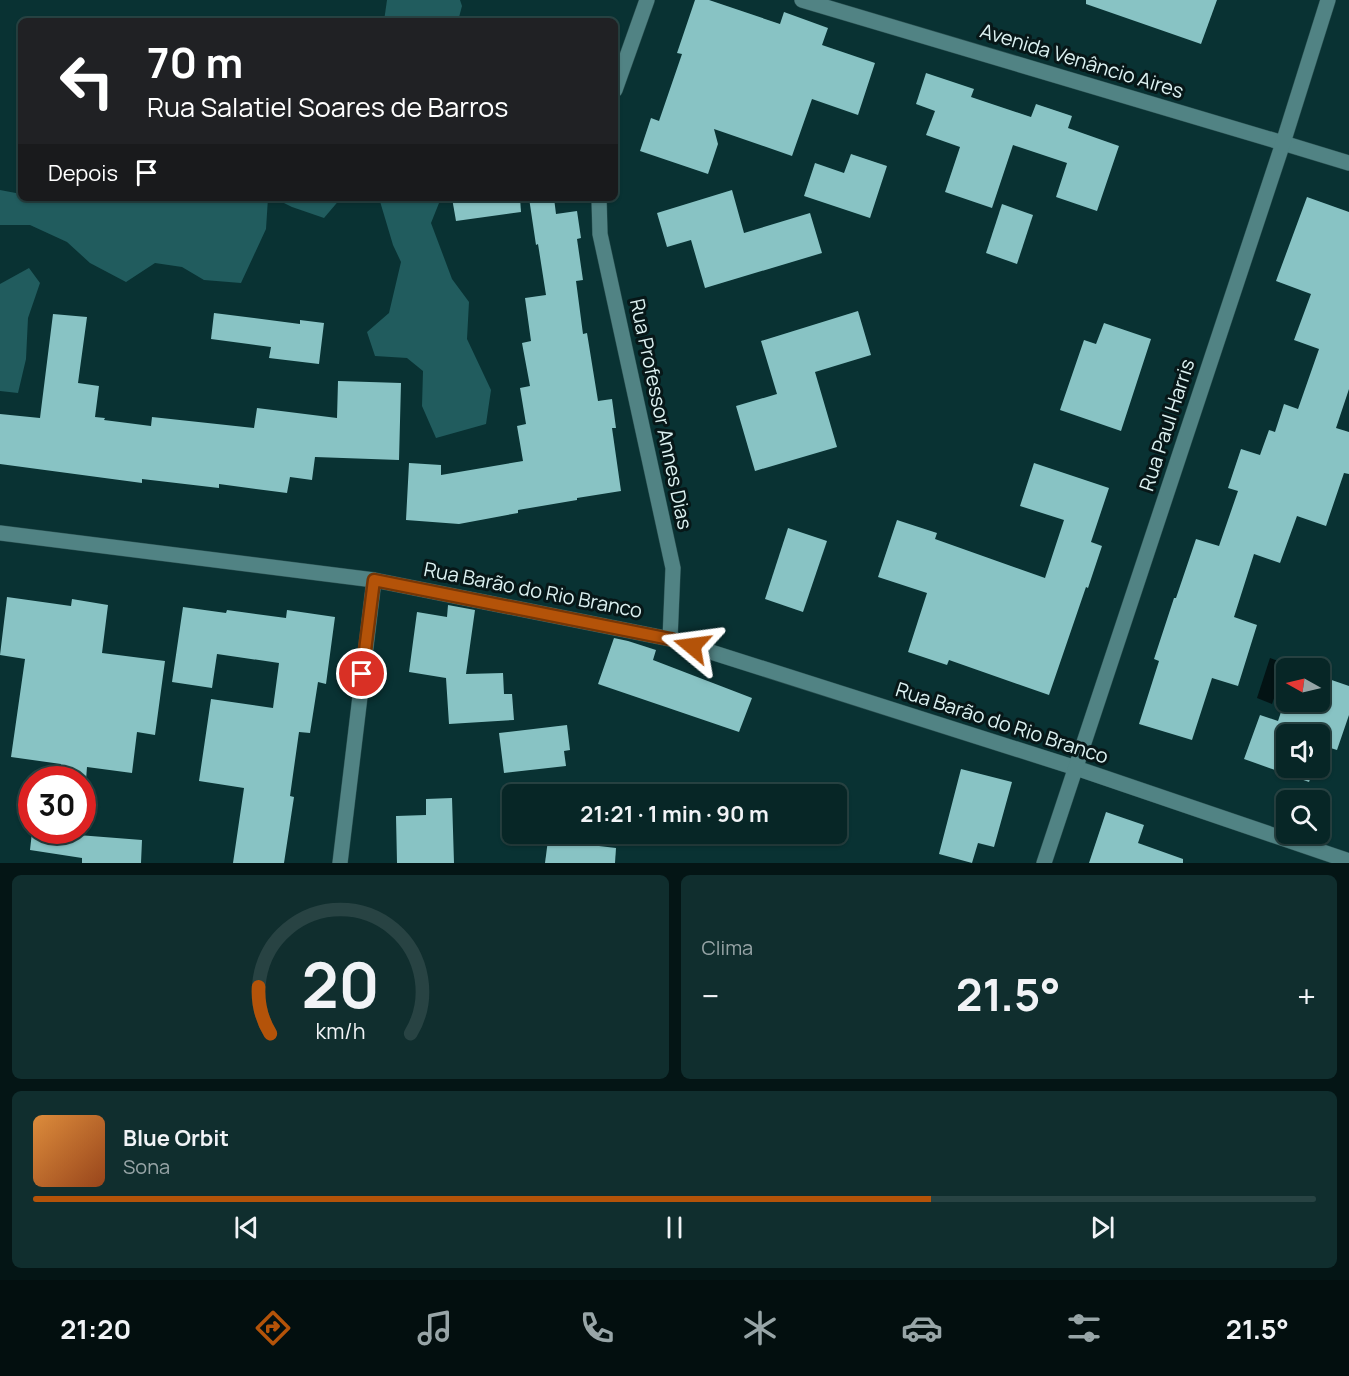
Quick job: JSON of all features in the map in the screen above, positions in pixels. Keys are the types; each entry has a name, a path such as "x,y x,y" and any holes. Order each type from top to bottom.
{"street":[{"path":"618,82 647,0"},
{"name":"Avenida Venâncio Aires","path":"802,0 1349,164"},
{"name":"Rua Paul Harris","path":"1044,863 1283,143 1328,0"},
{"name":"Rua Professor Annes Dias","path":"599,201 600,234 673,568 670,639"},
{"name":"Rua Barão do Rio Branco","path":"0,533 374,580 670,639 1076,768 1349,861"},
{"path":"340,863 374,580"}],"shaded area":[{"path":"387,0 460,0 462,6 459,18 384,18"},
{"path":"0,190 18,193 18,201 268,201 266,229 241,283 204,280 182,267 155,263 126,282 90,263 67,242 30,225 0,225"},
{"path":"280,201 338,201 324,218"},
{"path":"380,201 440,201 431,223 452,279 469,302 467,339 491,390 486,424 436,438 422,406 423,371 407,358 375,356 367,332 389,313 401,262 393,245"},
{"path":"29,268 40,283 28,318 26,359 18,393 0,391 0,284"},
{"path":"1270,658 1276,660 1276,693 1272,704 1257,698"}],"building":[{"path":"695,0 709,0 780,24 784,12 828,28 822,45 875,63 858,115 812,99 792,156 714,129 718,144 708,174 640,151 651,118 659,121 682,54 677,53"},
{"path":"1086,0 1217,0 1201,44 1086,4"},
{"path":"926,73 974,89 971,97 1031,117 1036,104 1072,116 1068,128 1119,146 1097,211 1056,197 1067,163 1013,145 992,208 945,192 960,147 926,135 935,111 916,104"},
{"path":"851,154 887,166 870,218 804,196 815,163 844,173"},
{"path":"732,190 744,233 810,213 822,253 705,288 691,240 667,247 657,213"},
{"path":"1307,197 1349,212 1349,389 1336,428 1349,432 1349,474 1344,473 1326,526 1297,516 1280,563 1254,554 1234,617 1257,625 1238,686 1212,678 1192,740 1139,724 1159,661 1154,659 1196,539 1219,546 1238,491 1228,488 1241,449 1260,455 1269,430 1275,432 1284,404 1298,409 1319,349 1294,340 1311,294 1276,281"},
{"path":"453,201 520,201 521,212 456,221"},
{"path":"529,201 554,201 556,214 577,211 581,238 577,239 583,280 576,281 583,334 587,333 598,401 612,399 616,428 612,428 621,491 518,510 518,513 459,524 406,520 409,463 441,465 441,475 523,461 517,426 526,424 520,388 530,386 522,343 531,341 525,298 546,295 538,244 536,245"},
{"path":"1002,204 1033,215 1017,264 986,253"},
{"path":"858,311 871,355 815,372 837,447 755,471 736,406 777,394 761,341"},
{"path":"214,313 300,324 300,320 324,323 319,364 269,358 271,347 211,339"},
{"path":"53,314 87,317 78,383 99,386 95,417 151,426 152,417 254,428 257,408 337,418 338,381 401,383 399,460 315,457 312,480 290,477 287,493 219,484 219,488 142,479 142,483 0,464 0,414 40,418"},
{"path":"1104,323 1151,339 1121,431 1060,410 1084,340 1096,344"},
{"path":"1034,463 1109,488 1091,542 1102,546 1049,695 949,660 947,665 908,652 927,593 878,577 897,520 937,533 935,539 1045,578 1064,520 1020,506"},
{"path":"788,528 827,541 803,612 765,599"},
{"path":"7,597 71,606 72,599 108,605 102,653 165,661 155,735 137,732 132,773 96,768 96,766 61,766 61,764 11,757 25,659 0,655"},
{"path":"448,605 475,610 466,674 503,673 504,694 512,694 514,720 449,724 446,678 409,672 417,612 447,617"},
{"path":"183,607 286,618 287,610 335,617 326,684 318,682 310,733 299,732 290,796 294,797 284,863 233,863 244,788 199,781 211,699 273,708 279,663 217,654 212,688 172,682"},
{"path":"614,638 656,650 653,660 752,698 739,732 598,684"},
{"path":"1330,679 1349,686 1349,715 1337,750 1330,748 1330,724 1276,724 1276,770 1244,759 1260,715 1278,721 1281,712 1330,712"},
{"path":"567,725 570,750 564,751 566,766 504,773 499,733"},
{"path":"961,769 1012,782 994,847 978,843 972,863 939,854"},
{"path":"1298,778 1310,778 1309,782"},
{"path":"452,798 454,863 397,863 396,816 426,815 426,799"},
{"path":"1106,812 1144,825 1138,843 1183,859 1183,863 1089,863"},
{"path":"96,836 142,840 141,863 82,863 82,858 30,850 31,844 96,844"},
{"path":"547,844 582,844 616,848 615,863 545,863"}],"route":[{"path":"362,674 374,580 670,639 692,646"}]}
